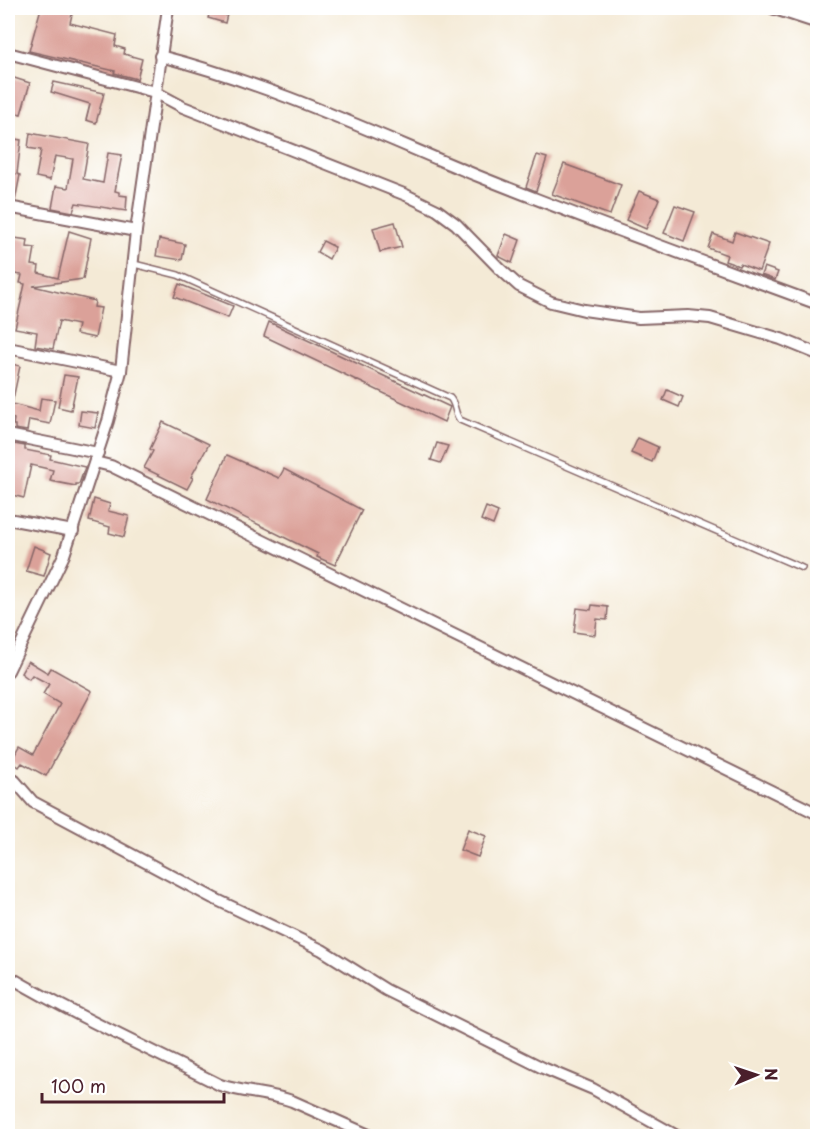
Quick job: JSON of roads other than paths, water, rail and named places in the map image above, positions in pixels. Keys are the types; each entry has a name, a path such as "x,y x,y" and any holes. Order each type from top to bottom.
{"street":[{"path":"8,671 56,576 73,531 97,458 121,371 136,231 168,8"},
{"path":"772,8 818,23"},
{"path":"8,53 155,92 183,107 406,195 437,210 456,224 519,286 551,302 584,310 639,318 688,316 710,318 781,339 818,354"},
{"path":"160,56 206,68 260,87 563,210 818,304"},
{"path":"8,207 136,231"},
{"path":"8,348 121,371"},
{"path":"8,435 97,458 818,814"},
{"path":"8,519 73,531"},
{"path":"8,776 33,802 43,808 213,898 322,951 386,990 543,1068 576,1080 677,1137"},
{"path":"8,976 33,992 121,1038 220,1085 292,1101 371,1137"}],"lane":[{"path":"134,264 178,275 373,362 450,398 460,420 802,568"}]}
